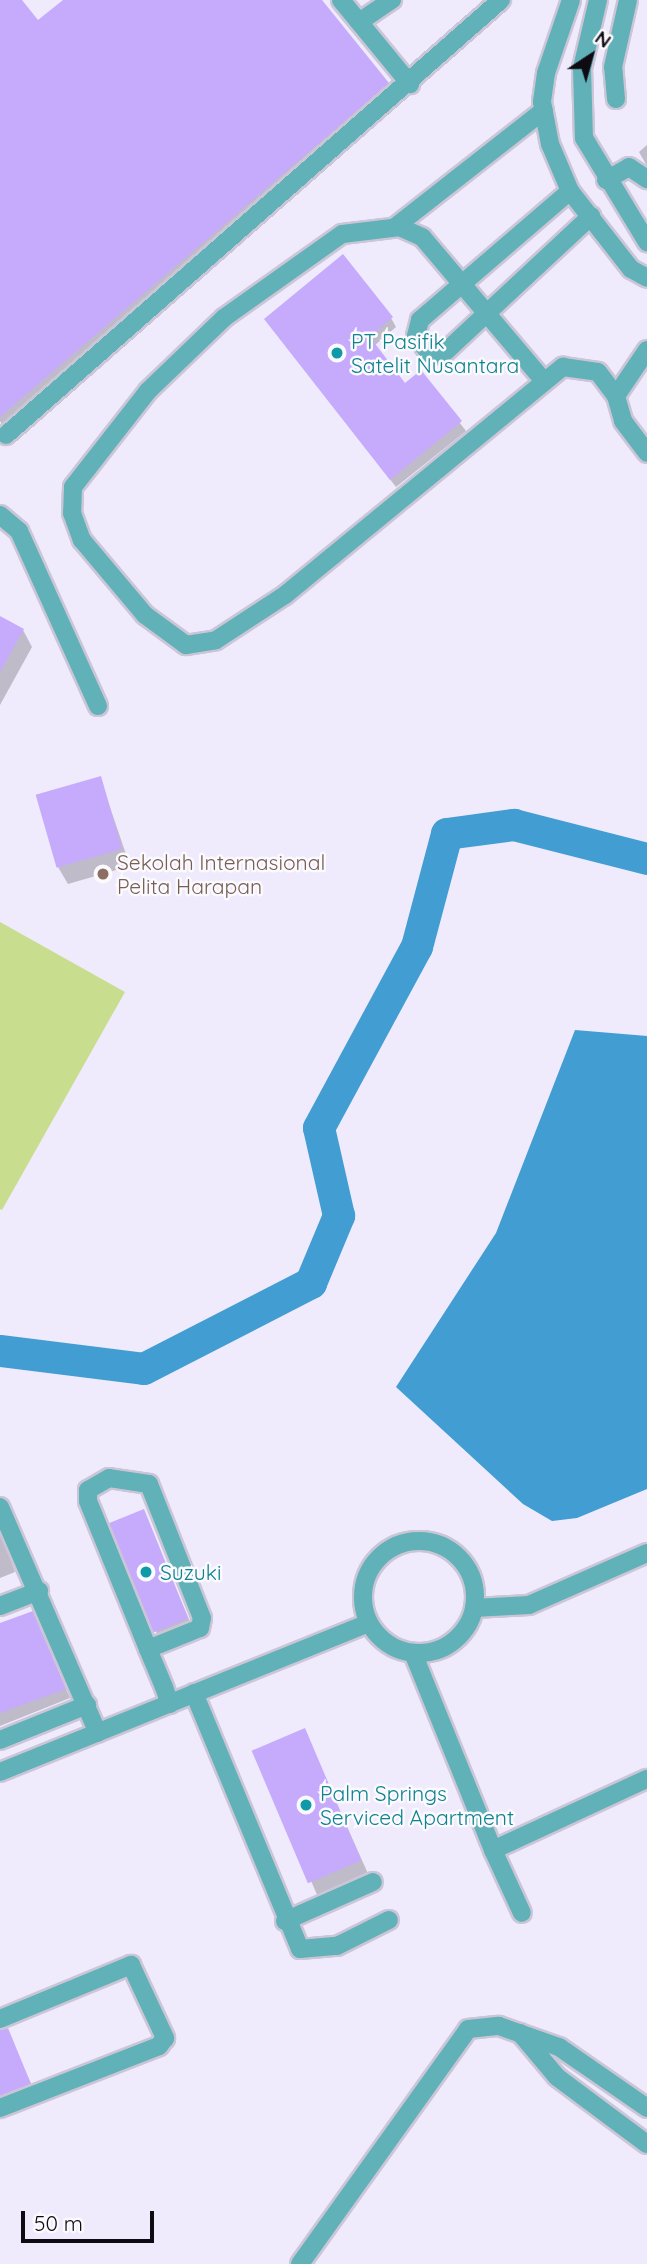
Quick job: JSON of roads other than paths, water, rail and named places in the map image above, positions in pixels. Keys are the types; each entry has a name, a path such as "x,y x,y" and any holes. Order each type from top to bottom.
{"street":[{"path":"341,0 410,84"},
{"path":"359,22 392,0"},
{"path":"6,435 410,84 501,0"},
{"path":"571,0 546,73 544,110 570,191 631,269 647,278"},
{"path":"598,0 579,99 584,138 606,180 647,242"},
{"path":"617,99 612,67 628,0"},
{"path":"395,227 544,110"},
{"path":"606,180 629,167 647,179"},
{"path":"570,191 420,320 416,335 430,354 442,355 591,216"},
{"path":"543,380 482,315 422,237 395,227 342,234 224,318 148,391 73,487 72,513 82,540 145,615 186,645 216,640 392,510 543,380 580,365 598,372 616,396 623,421 647,453"},
{"path":"616,396 647,350"},
{"path":"0,515 19,531 98,706"},
{"path":"148,1649 201,1628 202,1618 149,1484 108,1478 89,1490 88,1501 170,1704"},
{"path":"0,1507 39,1591 98,1733"},
{"path":"420,1541 439,1545 468,1570 474,1608 459,1637 430,1652 413,1653 387,1643 369,1623 363,1604 371,1567 384,1553 420,1541"},
{"path":"474,1608 529,1605 647,1553"},
{"path":"0,1606 39,1591"},
{"path":"0,1772 369,1623"},
{"path":"413,1653 493,1850 523,1913"},
{"path":"194,1693 285,1921 300,1949 309,1951 389,1920"},
{"path":"0,1740 87,1705"},
{"path":"493,1850 647,1779"},
{"path":"285,1921 373,1882"},
{"path":"0,2019 131,1965 165,2038 159,2046 0,2108"},
{"path":"300,2264 454,2041 482,2024 520,2033 571,2054 647,2108"},
{"path":"520,2033 558,2077 647,2144"}],"water":[{"path":"575,1030 647,1036 647,1489 577,1518 552,1521 523,1504 396,1387 496,1233"}],"waterway":[{"path":"0,1351 144,1369 311,1283 339,1216 319,1128 417,947 447,834 514,825 647,859"}],"place":[{"name":"PT Pasifik Satelit Nusantara","path":"337,353"},
{"name":"Sekolah Internasional Pelita Harapan","path":"103,874"},
{"name":"Suzuki","path":"146,1572"},
{"name":"Palm Springs Serviced Apartment","path":"306,1805"}]}
